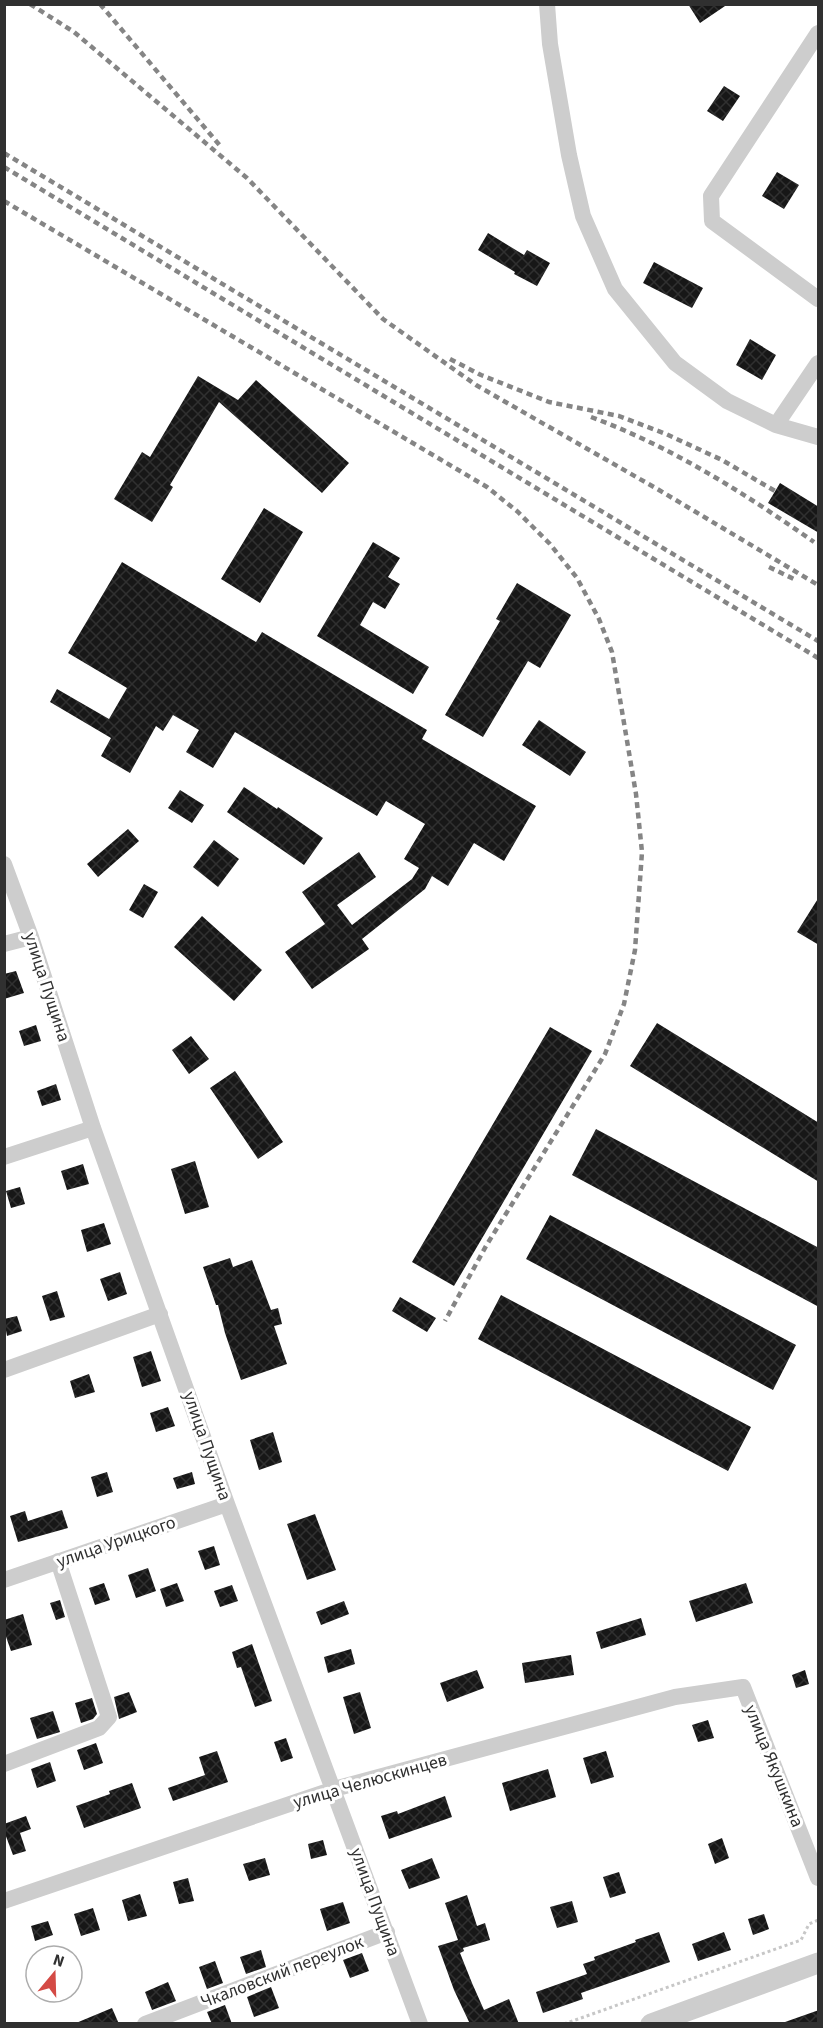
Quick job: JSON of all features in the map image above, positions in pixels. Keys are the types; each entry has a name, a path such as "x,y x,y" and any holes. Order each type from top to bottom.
{"street":[{"path":"547,4 552,55 569,155 583,216 615,288 675,363 727,401 776,425 819,437"},
{"path":"819,33 711,196 712,221 819,299"},
{"path":"776,425 819,363"},
{"name":"улица Пущина","path":"4,864 31,937 93,1128 227,1504 420,2024"},
{"path":"4,945 31,937"},
{"path":"4,1157 93,1128"},
{"path":"4,1370 160,1314"},
{"name":"улица Урицкого","path":"4,1580 227,1504"},
{"path":"4,1764 99,1728 109,1717 58,1561"},
{"name":"улица Челюскинцев","path":"4,1901 334,1789 675,1697 743,1687"},
{"name":"улица Якушкина","path":"743,1687 819,1878"},
{"name":"Чкаловский переулок","path":"145,2024 387,1932"},
{"path":"651,2024 819,1963"}],"path":[{"path":"564,2024 801,1940 809,1924 819,1920"}],"building":[{"path":"688,4 728,4 700,23"},
{"path":"724,86 740,96 723,121 707,111"},
{"path":"777,172 799,185 784,209 762,196"},
{"path":"488,233 524,255 527,250 550,263 537,286 478,250"},
{"path":"654,262 703,288 692,308 643,283"},
{"path":"750,339 776,355 762,380 736,365"},
{"path":"198,376 238,400 256,380 349,463 322,493 219,402 170,485 173,487 152,522 114,499 142,452 150,457"},
{"path":"780,483 819,507 819,533 768,503"},
{"path":"264,508 303,532 260,603 221,579"},
{"path":"373,542 400,558 388,577 400,584 385,609 373,602 360,625 429,667 413,694 317,636"},
{"path":"122,562 256,642 262,632 427,730 422,739 536,806 504,861 474,843 448,886 432,876 425,889 362,939 369,949 312,989 285,952 325,924 302,892 359,852 376,877 337,905 352,925 412,879 419,868 404,859 425,824 386,801 377,816 235,732 213,768 186,752 199,730 173,715 163,731 156,726 130,773 101,756 111,738 50,702 57,689 109,719 127,688 68,653"},
{"path":"517,583 571,615 540,668 528,661 483,737 445,715 500,621 496,619"},
{"path":"539,720 586,752 570,776 522,745"},
{"path":"244,787 323,838 304,865 227,812"},
{"path":"180,790 204,805 192,823 168,808"},
{"path":"128,829 139,841 98,877 87,864"},
{"path":"214,840 239,859 218,887 193,867"},
{"path":"144,884 158,892 143,918 129,910"},
{"path":"819,897 819,945 797,932"},
{"path":"202,916 262,970 234,1001 174,947"},
{"path":"16,971 24,993 4,999 4,974"},
{"path":"657,1023 819,1123 819,1182 630,1066"},
{"path":"36,1025 41,1041 24,1046 19,1031"},
{"path":"550,1027 592,1051 454,1286 412,1262"},
{"path":"191,1036 209,1059 189,1074 172,1050"},
{"path":"235,1071 283,1142 258,1159 210,1088"},
{"path":"56,1084 61,1100 42,1106 37,1091"},
{"path":"596,1129 819,1248 819,1307 572,1175"},
{"path":"195,1161 209,1207 185,1214 171,1169"},
{"path":"83,1164 89,1184 67,1190 61,1171"},
{"path":"20,1187 25,1204 11,1208 6,1191"},
{"path":"550,1215 796,1345 773,1390 526,1259"},
{"path":"104,1223 111,1244 87,1252 81,1230"},
{"path":"230,1258 233,1267 252,1260 271,1310 278,1308 282,1324 274,1326 287,1364 241,1380 218,1305 216,1305 203,1267"},
{"path":"120,1272 127,1294 108,1301 100,1279"},
{"path":"57,1291 65,1317 50,1321 42,1296"},
{"path":"501,1295 751,1427 728,1471 478,1339"},
{"path":"400,1297 436,1318 427,1332 392,1311"},
{"path":"17,1316 22,1331 7,1336 4,1319"},
{"path":"151,1351 161,1381 142,1387 133,1357"},
{"path":"89,1374 95,1392 75,1398 70,1381"},
{"path":"168,1407 175,1426 156,1432 150,1413"},
{"path":"273,1432 282,1462 259,1470 250,1440"},
{"path":"107,1472 113,1492 97,1497 91,1477"},
{"path":"192,1472 195,1484 177,1489 173,1478"},
{"path":"62,1510 68,1528 18,1542 10,1516 25,1511 28,1521"},
{"path":"315,1514 336,1570 307,1580 287,1524"},
{"path":"214,1546 220,1565 205,1570 198,1551"},
{"path":"148,1568 156,1591 136,1598 128,1575"},
{"path":"104,1583 110,1600 95,1605 89,1588"},
{"path":"177,1583 184,1601 166,1607 160,1589"},
{"path":"746,1583 753,1603 696,1622 689,1601"},
{"path":"232,1585 238,1601 220,1607 214,1591"},
{"path":"60,1600 65,1617 56,1620 50,1603"},
{"path":"344,1601 349,1614 321,1625 316,1612"},
{"path":"23,1614 32,1645 11,1651 4,1631 4,1620"},
{"path":"641,1618 646,1635 601,1649 596,1632"},
{"path":"252,1644 272,1701 255,1707 241,1667 237,1668 232,1652"},
{"path":"351,1649 355,1664 328,1673 324,1657"},
{"path":"571,1655 574,1675 525,1683 522,1663"},
{"path":"477,1670 484,1688 447,1702 440,1683"},
{"path":"805,1670 809,1684 796,1688 792,1675"},
{"path":"129,1692 137,1712 119,1719 114,1697"},
{"path":"360,1692 371,1728 354,1734 343,1697"},
{"path":"92,1698 97,1714 93,1719 81,1723 75,1703"},
{"path":"53,1711 60,1732 37,1739 30,1718"},
{"path":"708,1720 714,1738 698,1742 692,1725"},
{"path":"286,1738 293,1758 281,1762 274,1742"},
{"path":"96,1743 103,1763 84,1770 77,1750"},
{"path":"217,1751 228,1782 173,1801 168,1788 205,1775 199,1757"},
{"path":"606,1751 614,1777 591,1784 583,1758"},
{"path":"50,1762 56,1781 37,1788 31,1769"},
{"path":"548,1769 556,1797 510,1811 502,1783"},
{"path":"132,1783 141,1808 84,1828 76,1806 110,1794 109,1791"},
{"path":"445,1796 452,1817 389,1839 381,1816 397,1811 398,1814"},
{"path":"26,1816 31,1829 20,1833 26,1851 13,1855 4,1831 4,1824"},
{"path":"722,1838 729,1858 715,1864 708,1844"},
{"path":"323,1840 327,1855 311,1859 308,1844"},
{"path":"265,1858 270,1875 249,1881 243,1864"},
{"path":"432,1858 440,1878 409,1889 401,1870"},
{"path":"619,1872 626,1893 610,1898 603,1877"},
{"path":"188,1878 194,1901 179,1904 173,1882"},
{"path":"140,1894 147,1916 128,1921 122,1900"},
{"path":"467,1895 477,1926 485,1923 490,1940 463,1948 464,1951 460,1953 472,1983 484,2010 509,1999 519,2024 470,2024 454,1990 438,1946 458,1940 445,1903"},
{"path":"572,1901 578,1922 557,1928 550,1907"},
{"path":"343,1902 350,1923 327,1931 320,1909"},
{"path":"93,1908 100,1930 81,1936 74,1914"},
{"path":"764,1914 769,1929 753,1935 748,1919"},
{"path":"48,1921 53,1935 35,1941 31,1926"},
{"path":"659,1932 670,1962 581,1993 583,1999 543,2013 536,1992 587,1974 583,1964 595,1960 594,1957"},
{"path":"724,1932 731,1950 698,1961 692,1944"},
{"path":"261,1950 266,1967 246,1974 240,1957"},
{"path":"362,1953 369,1971 350,1978 343,1960"},
{"path":"215,1961 223,1983 207,1989 199,1967"},
{"path":"168,1982 176,2001 152,2010 145,1992"},
{"path":"271,1987 279,2008 254,2017 247,1997"},
{"path":"225,2005 232,2024 212,2024 207,2012"},
{"path":"112,2008 119,2024 76,2024 76,2023"},
{"path":"819,2010 819,2024 785,2024 785,2022"}],"railway":[{"path":"30,4 74,32 247,178 383,319 476,385 818,585"},
{"path":"100,4 222,148"},
{"path":"4,153 818,641"},
{"path":"4,167 818,658"},
{"path":"4,201 487,487 518,512 550,544 577,578 599,619 612,652 636,794 642,852 635,950 624,1004 605,1054 486,1246 445,1321"},
{"path":"450,359 481,375 549,402 619,416 666,434 722,460 775,491"},
{"path":"591,417 650,442 707,472 814,542"},
{"path":"769,567 796,580"}]}
